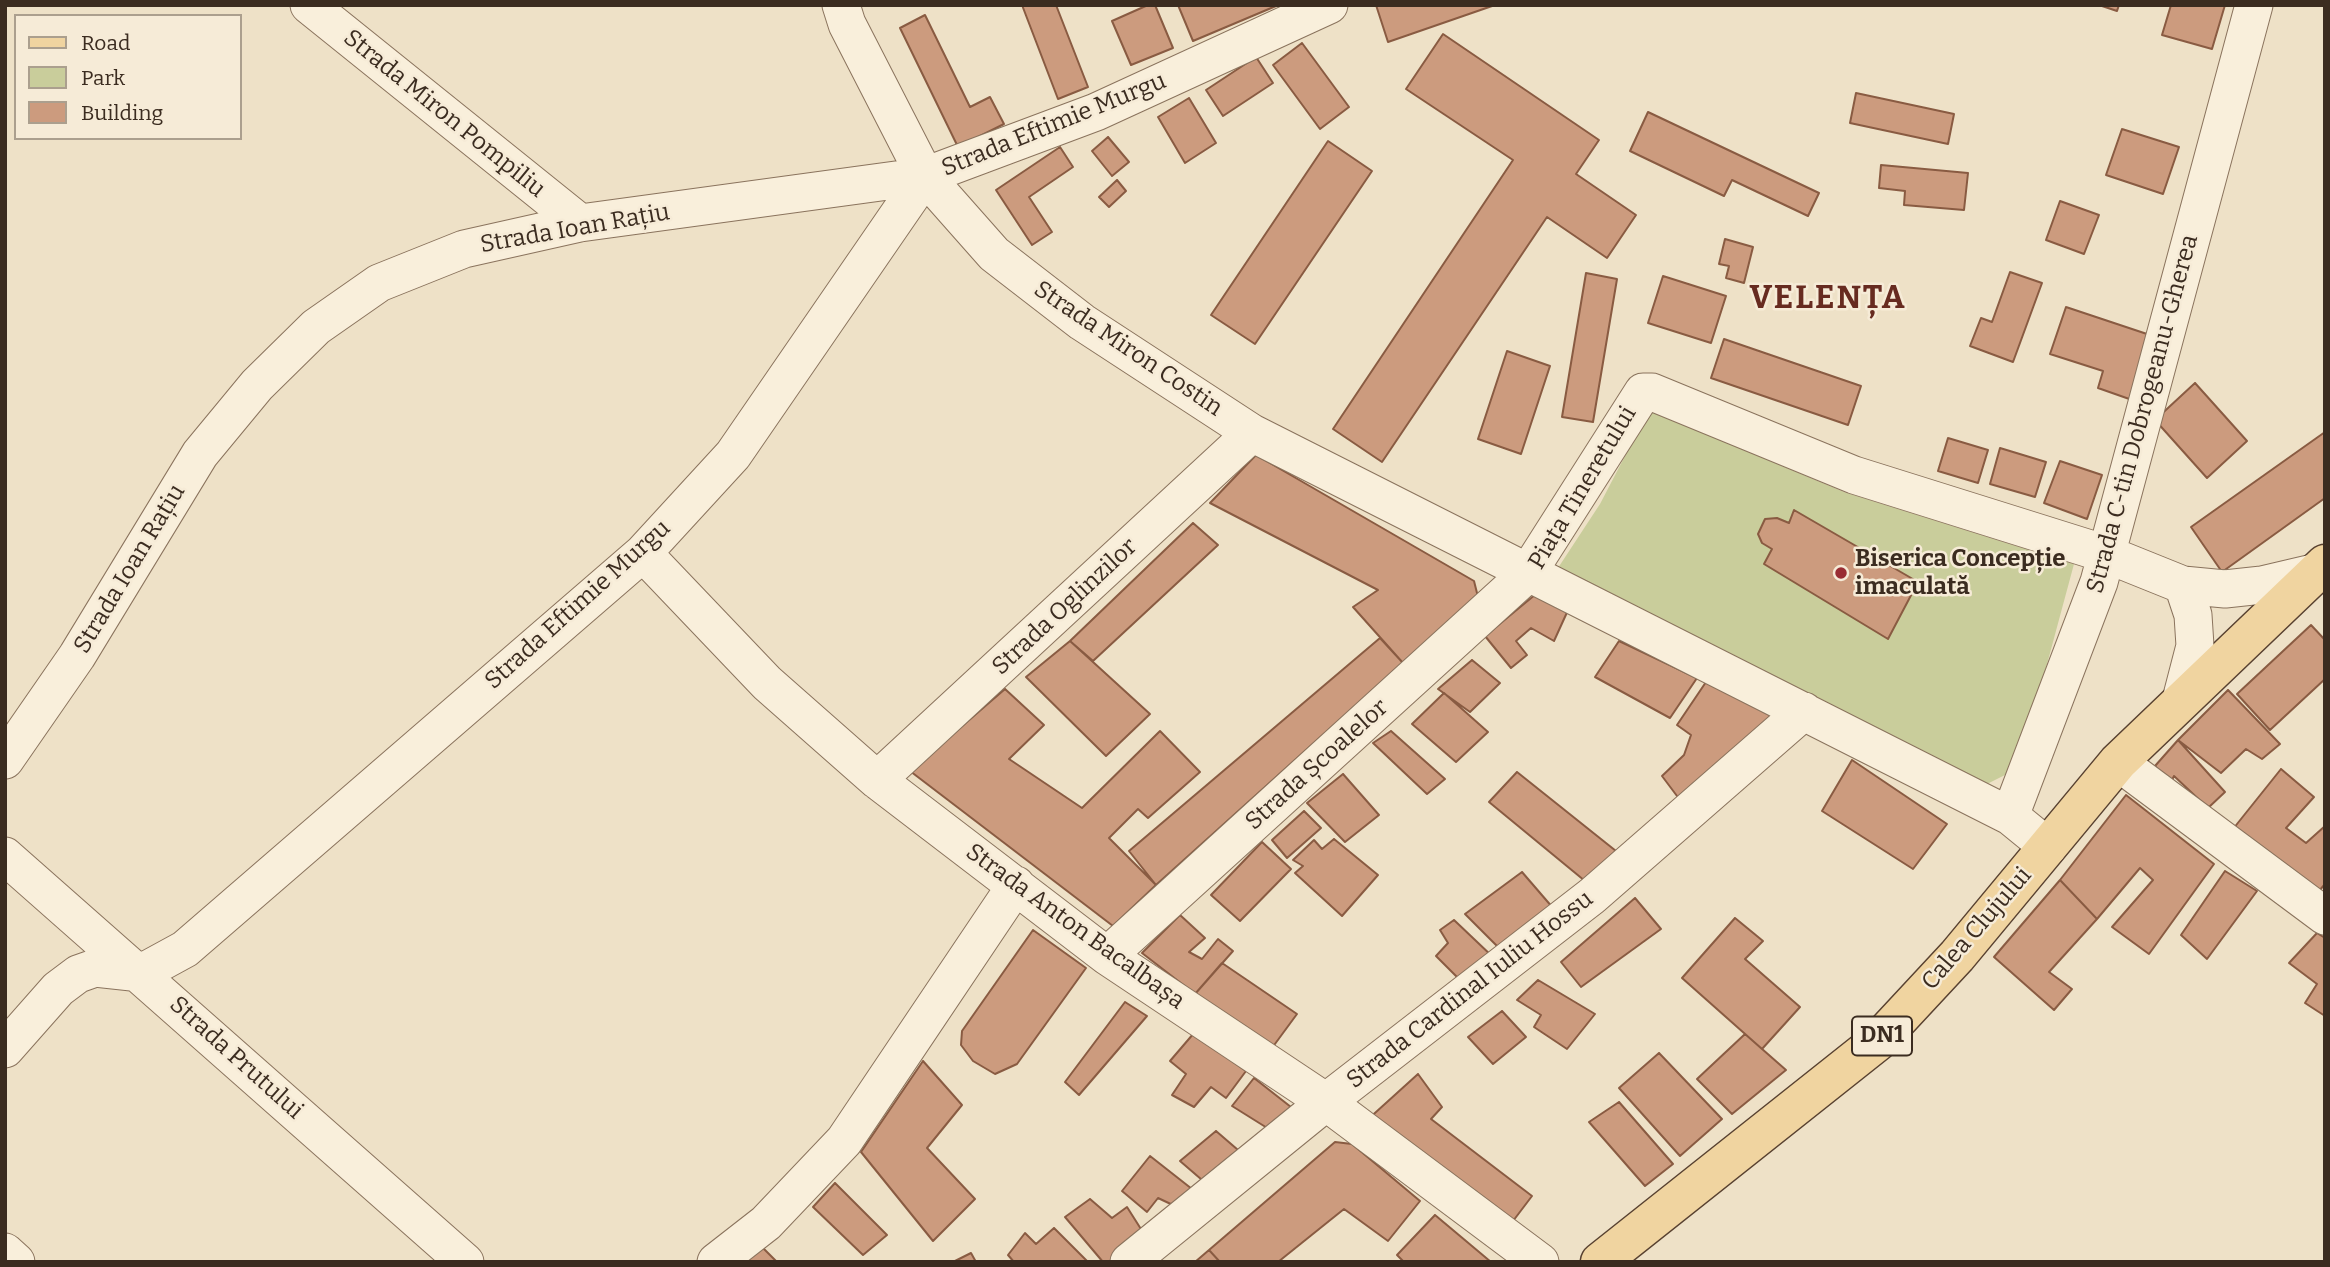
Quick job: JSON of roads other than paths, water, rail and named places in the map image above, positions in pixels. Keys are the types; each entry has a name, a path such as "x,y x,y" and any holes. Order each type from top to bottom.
{"main road":[{"name":"Calea Clujului","path":"1600,1262 1877,1042 1957,957 2118,762 2319,569"}],"street":[{"name":"Strada Miron Pompiliu","path":"309,5 580,223"},
{"name":"Strada Miron Costin","path":"841,5 847,24 925,176 994,254 1082,322 1252,433 1527,574"},
{"name":"Strada Eftimie Murgu","path":"141,973 185,948 643,553 733,455 925,176 1096,112 1329,5"},
{"name":"Strada C-tin Dobrogeanu-Gherea","path":"2010,816 2099,582 2254,5"},
{"name":"Strada Ioan Rațiu","path":"5,760 77,656 200,454 257,385 316,327 379,284 464,249 580,223 925,176"},
{"name":"Piața Tineretului","path":"2048,847 2010,816 1527,574 1643,392 1652,392 1854,475 2106,554 2183,585 2225,589 2262,585 2319,569"},
{"name":"Strada Oglinzilor","path":"877,780 1252,433"},
{"name":"Strada Anton Bacalbașa","path":"643,553 767,683 877,780 1107,956 1326,1102 1540,1262"},
{"name":"Strada Școalelor","path":"1107,956 1527,574"},
{"path":"2181,700 2195,646 2193,615 2183,585"},
{"name":"Strada Cardinal Iuliu Hossu","path":"1129,1262 1326,1102 1592,896 1804,711"},
{"path":"2118,762 2325,916"},
{"name":"Strada Prutului","path":"5,856 99,941 141,973 465,1262"},
{"path":"716,1262 766,1223 844,1141 1016,885"},
{"path":"5,1049 58,989 78,974 95,968 141,973"},
{"path":"5,1251 16,1262"}],"place":[{"name":"Biserica Concepție imaculată","path":"1841,573"}],"district":[{"name":"VELENȚA","path":"1828,299"}]}
